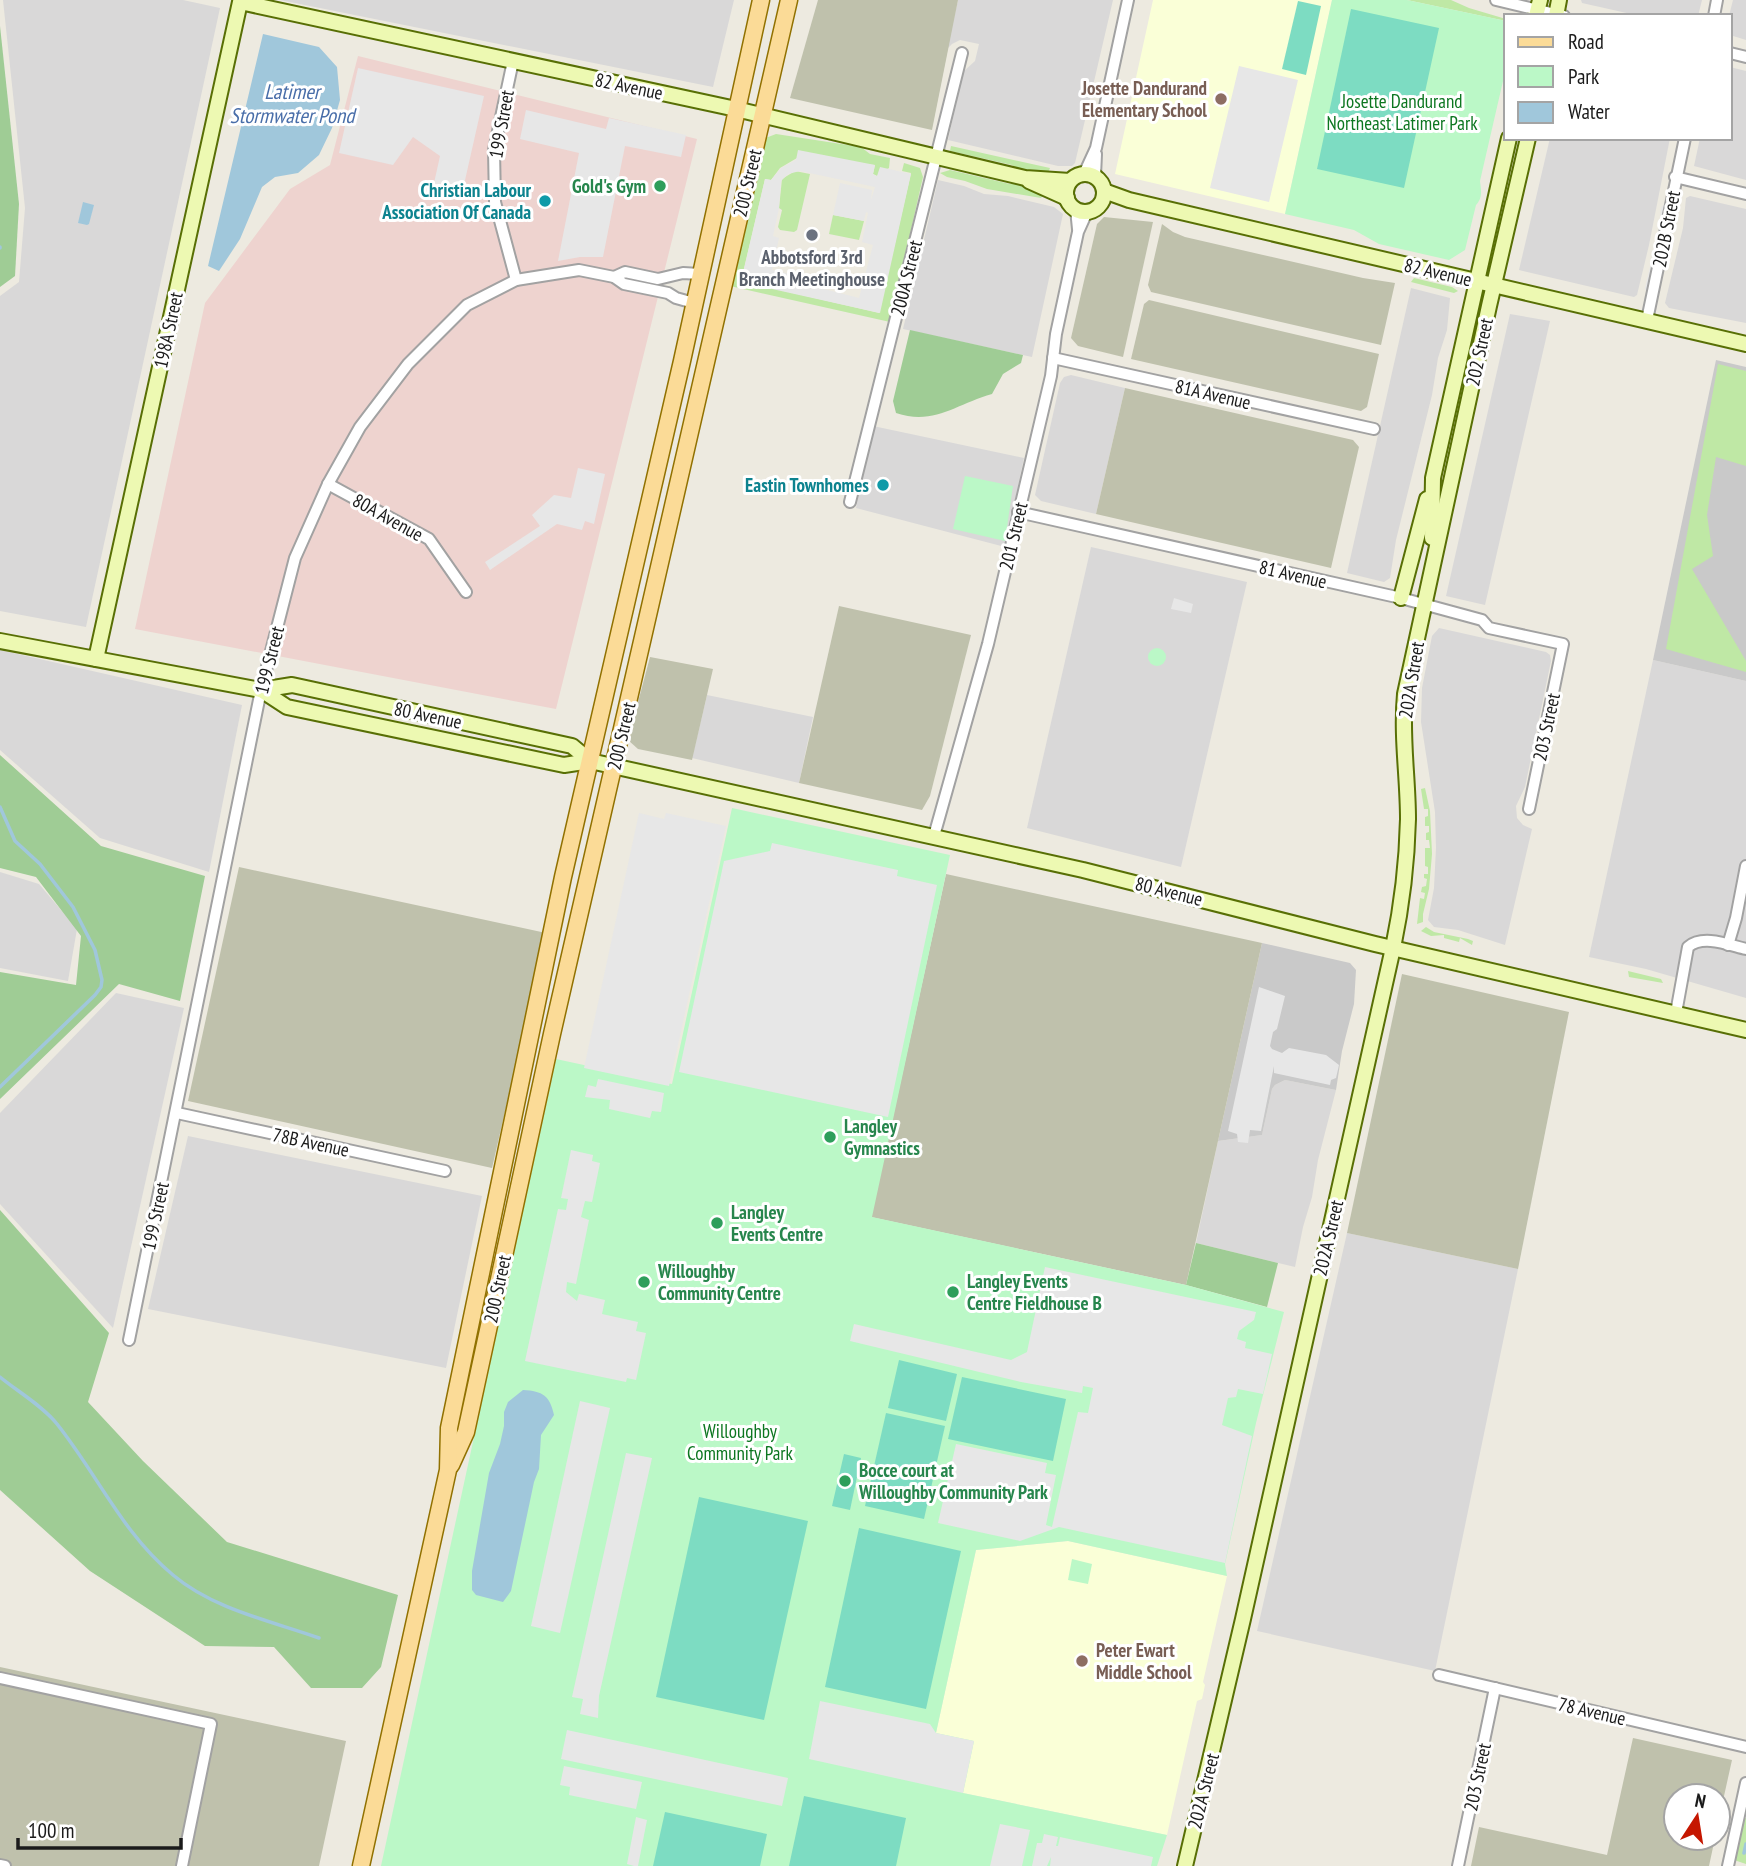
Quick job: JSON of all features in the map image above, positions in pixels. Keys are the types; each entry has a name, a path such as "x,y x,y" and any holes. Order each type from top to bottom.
{"main road":[{"name":"200 Street","path":"361,1866 448,1470 449,1429 563,877 761,0"},
{"name":"200 Street","path":"448,1470 466,1432 541,1081 789,0"},
{"name":"82 Avenue","path":"235,1 763,115 1025,178 1083,177"},
{"name":"198A Street","path":"96,659 235,1"},
{"name":"202 Street","path":"1432,566 1433,478 1509,140"},
{"name":"202 Street","path":"1424,604 1528,140"},
{"path":"1083,177 1100,180 1103,197 1093,210 1077,206 1067,188 1083,177"},
{"name":"82 Avenue","path":"1025,178 1077,206"},
{"name":"82 Avenue","path":"1103,197 1129,200 1746,344"},
{"path":"1401,598 1433,478"},
{"name":"202A Street","path":"1185,1866 1393,948 1406,869 1408,821 1403,715 1424,604"},
{"name":"80 Avenue","path":"0,641 261,690 292,685 572,746 590,761 614,768 934,836 1143,884 1393,948 1746,1030"},
{"name":"80 Avenue","path":"261,690 287,707 564,765 590,761"}],"street":[{"path":"1083,177 1096,148 1128,0"},
{"path":"1496,0 1559,11"},
{"name":"200A Street","path":"850,502 962,53"},
{"name":"199 Street","path":"129,1340 261,690 295,558 327,484 359,427 408,364 467,305 516,280 495,201 494,150 513,61"},
{"name":"202B Street","path":"1647,320 1684,140"},
{"path":"1675,177 1746,194"},
{"name":"201 Street","path":"934,836 988,644 1051,376 1078,232 1077,206"},
{"path":"516,280 579,270 614,276 624,284 668,293 694,303"},
{"path":"614,276 625,272 658,279 683,273 700,274"},
{"name":"81A Avenue","path":"1053,358 1374,429"},
{"name":"80A Avenue","path":"327,484 429,539 466,592"},
{"name":"81 Avenue","path":"1018,512 1401,598 1482,620 1489,628 1563,644"},
{"name":"203 Street","path":"1529,809 1563,644"},
{"path":"1728,945 1746,866"},
{"path":"1676,1013 1688,947 1694,942 1709,941 1746,949"},
{"name":"78B Avenue","path":"177,1113 445,1171"},
{"name":"78 Avenue","path":"1439,1675 1746,1747"},
{"path":"0,1678 211,1724 181,1866"},
{"name":"203 Street","path":"1458,1866 1495,1688"},
{"path":"1728,1866 1746,1783"},
{"path":"0,1865 5,1866"}],"shaded area":[{"path":"3,0 183,0 220,8 86,627 0,611 0,296 19,282 25,208"},
{"path":"280,0 734,0 713,87"},
{"path":"818,0 958,0 932,130 790,98"},
{"path":"958,0 1113,0 1075,163 1072,166 1058,166 948,140 963,72 975,61 979,44 960,40 947,49"},
{"name":"Josette Dandurand Elementary School","path":"1153,0 1332,0 1285,214 1115,174"},
{"path":"1581,0 1702,0 1698,14 1631,14 1582,3"},
{"path":"1733,0 1746,0 1746,40 1732,36 1732,14 1730,14"},
{"path":"358,56 697,139 556,709 135,629 205,303 290,189 330,165"},
{"path":"1239,66 1298,80 1269,202 1210,188"},
{"path":"358,68 484,96 461,198 432,192 440,156 413,137 393,165 339,153"},
{"path":"1732,68 1746,71 1746,180 1694,166 1700,140 1732,140"},
{"path":"526,110 606,129 609,118 686,135 681,157 625,146 603,257 558,261 579,153 520,139"},
{"path":"1550,140 1670,140 1637,295 1634,297 1519,270"},
{"path":"798,150 875,165 873,174 877,176 880,167 911,174 880,313 741,282 765,179 771,180 781,168 796,160","holes":["800,171 875,187 871,200 872,190 840,183 833,215 864,221 866,212 868,213 862,242 873,245 859,298 789,280 790,274 772,270 779,238 773,236 781,181 788,174"]},
{"path":"938,180 984,194 1008,196 1054,207 1063,214 1032,357 903,329"},
{"path":"1690,196 1746,209 1746,323 1669,308 1665,303 1683,228 1686,198"},
{"path":"1665,203 1662,229 1647,293 1645,288 1659,229 1661,208"},
{"path":"1104,217 1153,222 1123,357 1078,346 1071,338 1097,224"},
{"path":"1162,224 1185,237 1395,283 1381,345 1151,292 1148,285"},
{"path":"1411,288 1450,298 1447,330 1438,358 1432,395 1396,540 1390,578 1384,582 1347,573"},
{"path":"1149,300 1379,354 1367,407 1361,411 1131,359 1144,304"},
{"path":"1510,314 1550,321 1485,605 1446,596"},
{"path":"1716,360 1746,367 1746,681 1653,660"},
{"path":"1071,375 1125,388 1096,514 1041,501 1035,495 1060,383 1064,377"},
{"path":"1125,388 1353,440 1359,447 1331,568 1096,514"},
{"name":"Eastin Townhomes","path":"873,426 1024,458 1005,547 856,508"},
{"path":"578,468 605,474 594,524 585,521 582,530 557,524 490,570 485,562 540,526 532,515 554,495 571,498"},
{"path":"1091,547 1247,582 1181,867 1027,828"},
{"path":"1174,598 1193,604 1191,613 1171,609"},
{"path":"839,606 971,635 930,796 922,810 799,783"},
{"path":"1439,628 1550,655 1525,787 1516,806 1517,818 1532,829 1505,945 1458,930 1434,927 1428,920 1434,888 1436,848 1435,812 1421,722 1422,688 1432,636"},
{"path":"0,650 242,705 209,872 100,838 0,750"},
{"path":"650,657 713,669 692,760 638,749 628,740"},
{"path":"1653,660 1746,681 1746,998 1646,969 1589,957"},
{"path":"707,695 813,717 799,783 692,758"},
{"path":"639,813 664,819 666,813 726,826 669,1086 584,1068"},
{"path":"772,843 898,870 897,876 937,885 888,1117 679,1072 724,861 770,851"},
{"path":"239,867 546,933 492,1168 188,1101"},
{"path":"0,872 39,884 77,929 68,981 0,968"},
{"path":"946,874 1262,943 1186,1285 871,1217"},
{"path":"1262,943 1350,963 1356,970 1354,1004 1342,1051 1336,1090 1285,1080 1272,1089 1262,1135 1218,1141"},
{"path":"1402,974 1569,1012 1518,1269 1347,1233"},
{"path":"1259,987 1285,996 1277,1029 1273,1032 1270,1046 1272,1049 1282,1053 1289,1048 1326,1055 1339,1065 1336,1078 1331,1080 1330,1085 1274,1073 1274,1066 1261,1131 1250,1130 1248,1143 1238,1142 1237,1134 1228,1131"},
{"path":"116,993 184,1008 113,1328 0,1204 0,1113"},
{"path":"598,1079 664,1093 661,1112 652,1111 650,1118 609,1109 610,1100 585,1097 588,1085 596,1087"},
{"path":"1285,1080 1336,1090 1295,1267 1196,1243 1218,1141 1262,1135 1272,1089"},
{"path":"188,1136 482,1196 446,1368 148,1309"},
{"path":"571,1150 593,1155 592,1161 600,1163 592,1202 585,1201 581,1217 589,1220 576,1284 567,1282 566,1292 577,1301 579,1294 605,1300 602,1314 638,1322 636,1331 646,1333 636,1380 627,1378 626,1382 525,1361 558,1209 566,1210 568,1199 561,1198"},
{"path":"1347,1233 1518,1269 1435,1671 1257,1631"},
{"path":"1045,1267 1256,1312 1254,1320 1239,1331 1237,1339 1246,1342 1245,1348 1272,1354 1263,1394 1238,1389 1236,1397 1228,1398 1222,1425 1252,1436 1225,1563 1059,1527 1020,1541 938,1523 956,1444 1047,1463 1045,1473 1056,1475 1046,1525 1052,1527 1078,1412 1088,1413 1093,1388 1083,1386 1082,1393 1021,1382 850,1341 854,1324 1011,1360 1027,1352"},
{"path":"580,1401 610,1408 560,1633 531,1626"},
{"path":"626,1453 652,1458 599,1696 598,1718 580,1714 583,1699 572,1697"},
{"path":"1068,1541 1227,1576 1203,1682 1205,1685 1202,1699 1197,1701 1167,1835 963,1793 936,1733 976,1550"},
{"path":"0,1667 346,1741 319,1866 0,1866"},
{"path":"820,1701 930,1724 936,1733 974,1741 963,1793 809,1759"},
{"path":"567,1730 788,1778 782,1806 561,1759"},
{"path":"1633,1738 1732,1760 1727,1782 1662,1782 1662,1852 1712,1852 1709,1866 1471,1866 1479,1827 1607,1855"},
{"path":"564,1766 642,1782 636,1809 569,1795 570,1787 560,1785"},
{"path":"636,1817 647,1820 638,1866 634,1866 627,1864"},
{"path":"1000,1824 1030,1830 1022,1866 990,1866"},
{"path":"1044,1834 1058,1837 1056,1846 1060,1837 1153,1857 1151,1866 1050,1866 1051,1857 1047,1866 1032,1866 1037,1843 1042,1843"}],"green space":[{"name":"Josette Dandurand Northeast Latimer Park","path":"1332,0 1407,0 1504,21 1504,77 1480,181 1481,197 1476,205 1465,250 1449,260 1379,244 1354,230 1285,214"},
{"path":"1407,0 1451,0 1504,21"},
{"path":"1298,1 1321,6 1306,75 1282,69"},
{"path":"1351,9 1439,28 1404,188 1317,169"},
{"path":"0,26 19,204 15,276 0,287"},
{"path":"776,134 861,147 870,154 890,158 889,168 877,176 873,174 875,165 797,158 780,168 771,180 765,179 741,281 879,313 911,173 902,171 904,163 920,168 923,177 890,322 730,286 763,139"},
{"path":"951,146 1050,168 1047,175 1020,171 1012,165 950,151"},
{"path":"950,170 1010,184 1019,183 1045,192 1041,198 987,189 940,173"},
{"path":"795,171 810,174 797,230 794,232 780,230 778,227 782,210 779,208 782,179"},
{"path":"833,215 864,221 859,240 829,234"},
{"path":"1414,278 1452,287 1458,291 1454,293 1411,282"},
{"path":"910,330 1023,355 1021,363 1003,374 992,394 934,415 922,417 896,413 893,401"},
{"path":"1718,364 1746,371 1746,466 1716,457 1707,515 1713,556 1692,569 1746,661 1746,672 1666,649"},
{"path":"965,476 1013,486 1005,541 953,529"},
{"path":"1157,648 1163,651 1166,657 1163,663 1157,666 1151,663 1148,657 1151,651"},
{"path":"0,755 101,846 205,876 180,1001 119,984 0,1099 0,972 76,985 81,936 36,877 0,868"},
{"path":"1425,788 1430,811 1432,854 1423,922 1417,924 1420,898 1424,899 1425,893 1421,892 1422,887 1426,886 1427,879 1424,874 1428,874 1425,848 1430,848 1429,840 1426,840 1429,826 1425,826 1428,809 1424,809 1421,789"},
{"name":"Willoughby Community Park","path":"732,808 950,855 872,1217 1186,1285 1284,1312 1225,1564 1227,1576 1068,1541 976,1550 936,1733 974,1741 963,1793 1167,1835 1157,1866 381,1866 556,1059 672,1084"},
{"path":"1426,927 1434,932 1468,939 1473,941 1472,945 1460,938 1459,942 1444,938 1444,935 1431,936 1421,931"},
{"path":"1628,971 1661,979 1663,983 1629,977"},
{"path":"0,1210 109,1333 88,1402 143,1461 227,1542 398,1595 381,1667 362,1688 311,1688 274,1647 205,1646 90,1571 0,1490"},
{"path":"1196,1243 1278,1263 1267,1307 1186,1285"},
{"path":"899,1360 957,1374 946,1421 888,1408"},
{"path":"962,1377 1066,1399 1053,1461 948,1439"},
{"path":"886,1413 945,1426 924,1519 865,1506"},
{"path":"844,1454 861,1458 850,1510 832,1506"},
{"path":"699,1497 808,1521 764,1720 656,1697"},
{"path":"859,1528 961,1551 926,1709 825,1687"},
{"path":"1072,1559 1092,1564 1088,1584 1068,1580"},
{"path":"804,1796 906,1818 896,1866 789,1866"},
{"path":"665,1812 767,1834 760,1866 653,1866"},
{"path":"1746,1818 1746,1864 1734,1860 1743,1819"}],"water":[{"name":"Latimer Stormwater Pond","path":"263,34 319,47 337,67 340,100 332,128 319,155 298,173 275,177 262,187 240,239 219,271 208,266"},
{"path":"83,202 94,205 87,225 78,223"},
{"path":"523,1390 536,1392 548,1399 554,1415 541,1435 539,1469 511,1591 503,1602 476,1595 472,1590 472,1571 489,1473 504,1426 504,1412 508,1402"}],"waterway":[{"path":"0,807 15,841 40,864 73,907 95,950 102,980 95,995 0,1087"},
{"path":"0,1377 52,1418 139,1541 173,1575 189,1587 224,1605 319,1638"},
{"path":"1744,1853 1746,1844"}],"place":[{"name":"Josette Dandurand Elementary School","path":"1221,99"},
{"name":"Gold's Gym","path":"660,186"},
{"name":"Christian Labour Association Of Canada","path":"545,201"},
{"name":"Abbotsford 3rd Branch Meetinghouse","path":"812,235"},
{"name":"Eastin Townhomes","path":"883,485"},
{"name":"Langley Gymnastics","path":"830,1137"},
{"name":"Langley Events Centre","path":"717,1223"},
{"name":"Willoughby Community Centre","path":"644,1282"},
{"name":"Langley Events Centre Fieldhouse B","path":"953,1292"},
{"name":"Bocce court at Willoughby Community Park","path":"845,1481"},
{"name":"Peter Ewart Middle School","path":"1082,1661"}]}
